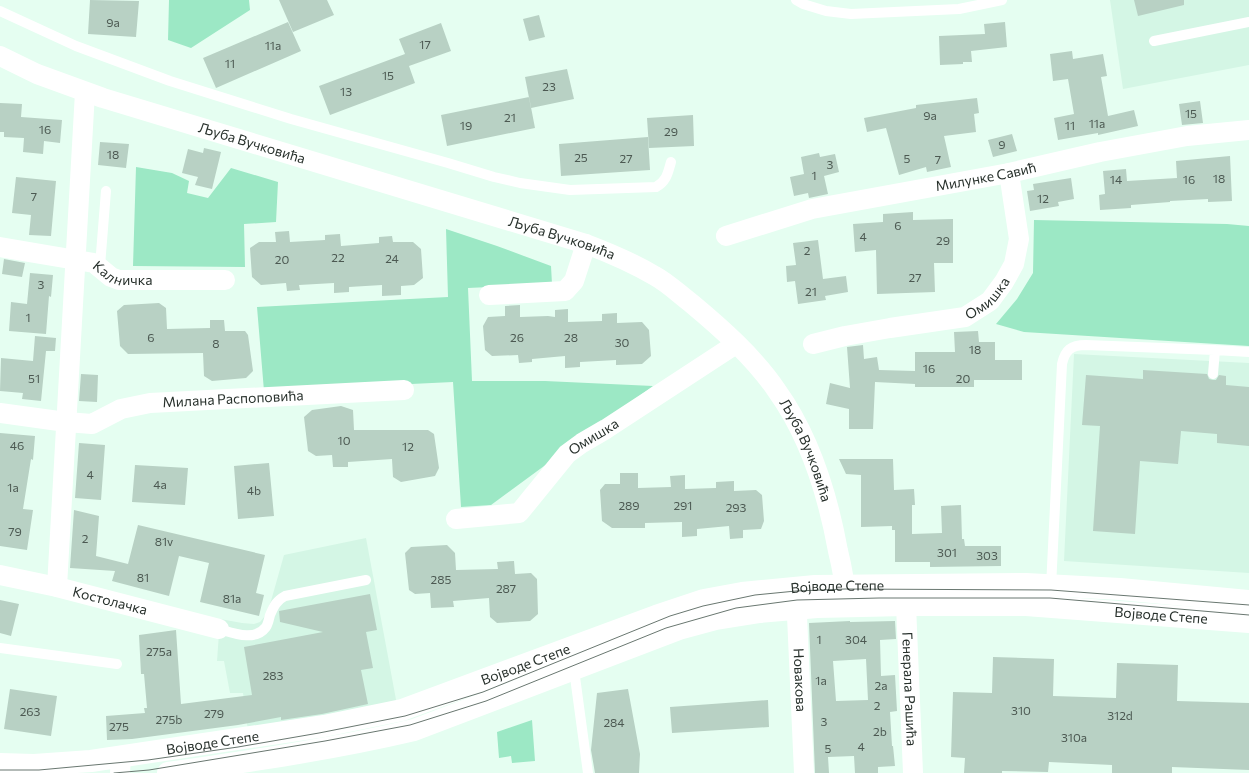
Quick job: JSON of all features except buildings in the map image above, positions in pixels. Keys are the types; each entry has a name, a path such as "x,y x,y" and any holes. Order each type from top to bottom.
{"main road":[{"name":"Војводе Степе","path":"0,764 34,765 91,761 120,765 402,710 662,613 704,600 742,593 796,587 845,585 1051,595 1249,622"},
{"name":"Војводе Степе","path":"168,773 326,748 414,730 678,629 738,615 797,609 847,607 906,605 1026,605 1051,595 1120,589 1249,601"}],"street":[{"name":"Љуба Вучковића","path":"0,56 37,74 85,92 586,244 656,276 698,309 736,344 762,371 778,391 808,448 819,474 834,530 845,585 847,607"},
{"path":"57,587 74,259 85,92"},
{"name":"Милунке Савић","path":"726,236 812,209 1009,173 1100,152 1188,136 1249,130"},
{"name":"Омишка","path":"813,344 890,328 965,317 990,301 1004,282 1014,264 1019,239 1009,173"},
{"path":"489,295 565,291 574,281 586,244"},
{"name":"Калничка","path":"0,247 94,263 100,266 111,277 119,280 225,280"},
{"name":"Омишка","path":"456,519 519,513 567,454 736,344"},
{"name":"Милана Распоповића","path":"0,413 92,424 121,409 150,403 404,390"},
{"name":"Костолачка","path":"0,575 57,587 219,628"},
{"name":"Новакова","path":"796,587 804,773"},
{"name":"Генерала Рашића","path":"906,605 913,773"}],"lane":[{"path":"796,0 803,4 826,11 851,14 959,9 1002,0"},
{"path":"0,11 76,46 170,81 291,118 513,182 570,190 656,187 662,184 666,178 671,162"},
{"path":"1154,41 1249,22"},
{"path":"100,266 106,191"},
{"path":"1051,595 1062,364 1065,353 1070,348 1078,345 1249,352"},
{"path":"1213,374 1215,350"},
{"path":"219,628 240,635 251,635 259,632 266,626 277,600 285,596 366,580"},
{"path":"0,648 116,664"},
{"path":"572,670 575,677 588,773"}],"shaded area":[{"path":"1110,0 1249,0 1249,65 1123,89"},
{"path":"1074,354 1249,363 1249,573 1064,561"},
{"path":"366,538 397,705 248,731 243,693 230,693 224,661 217,661 220,619 254,624 260,622 265,616 271,601 284,555"}],"green space":[{"path":"169,0 249,0 250,10 191,48 168,40"},
{"path":"136,167 172,173 189,181 187,193 208,198 231,168 278,182 276,222 244,224 245,267 133,266"},
{"path":"1034,220 1227,224 1249,226 1249,346 1024,332 996,324 1017,299 1033,273"},
{"path":"446,229 551,266 552,284 468,288 472,381 545,381 653,386 491,505 461,507 453,382 264,391 257,307 448,297"},
{"path":"532,720 535,761 512,763 511,756 499,758 497,732"}],"tram line":[{"path":"0,770 39,770 148,760 238,747 405,716 483,692 670,616 703,606 755,595 796,591 845,589 1051,590 1249,605"},
{"path":"114,773 149,770 325,741 410,725 486,701 666,628 736,608 797,600 879,598 1050,598 1249,615"}]}
